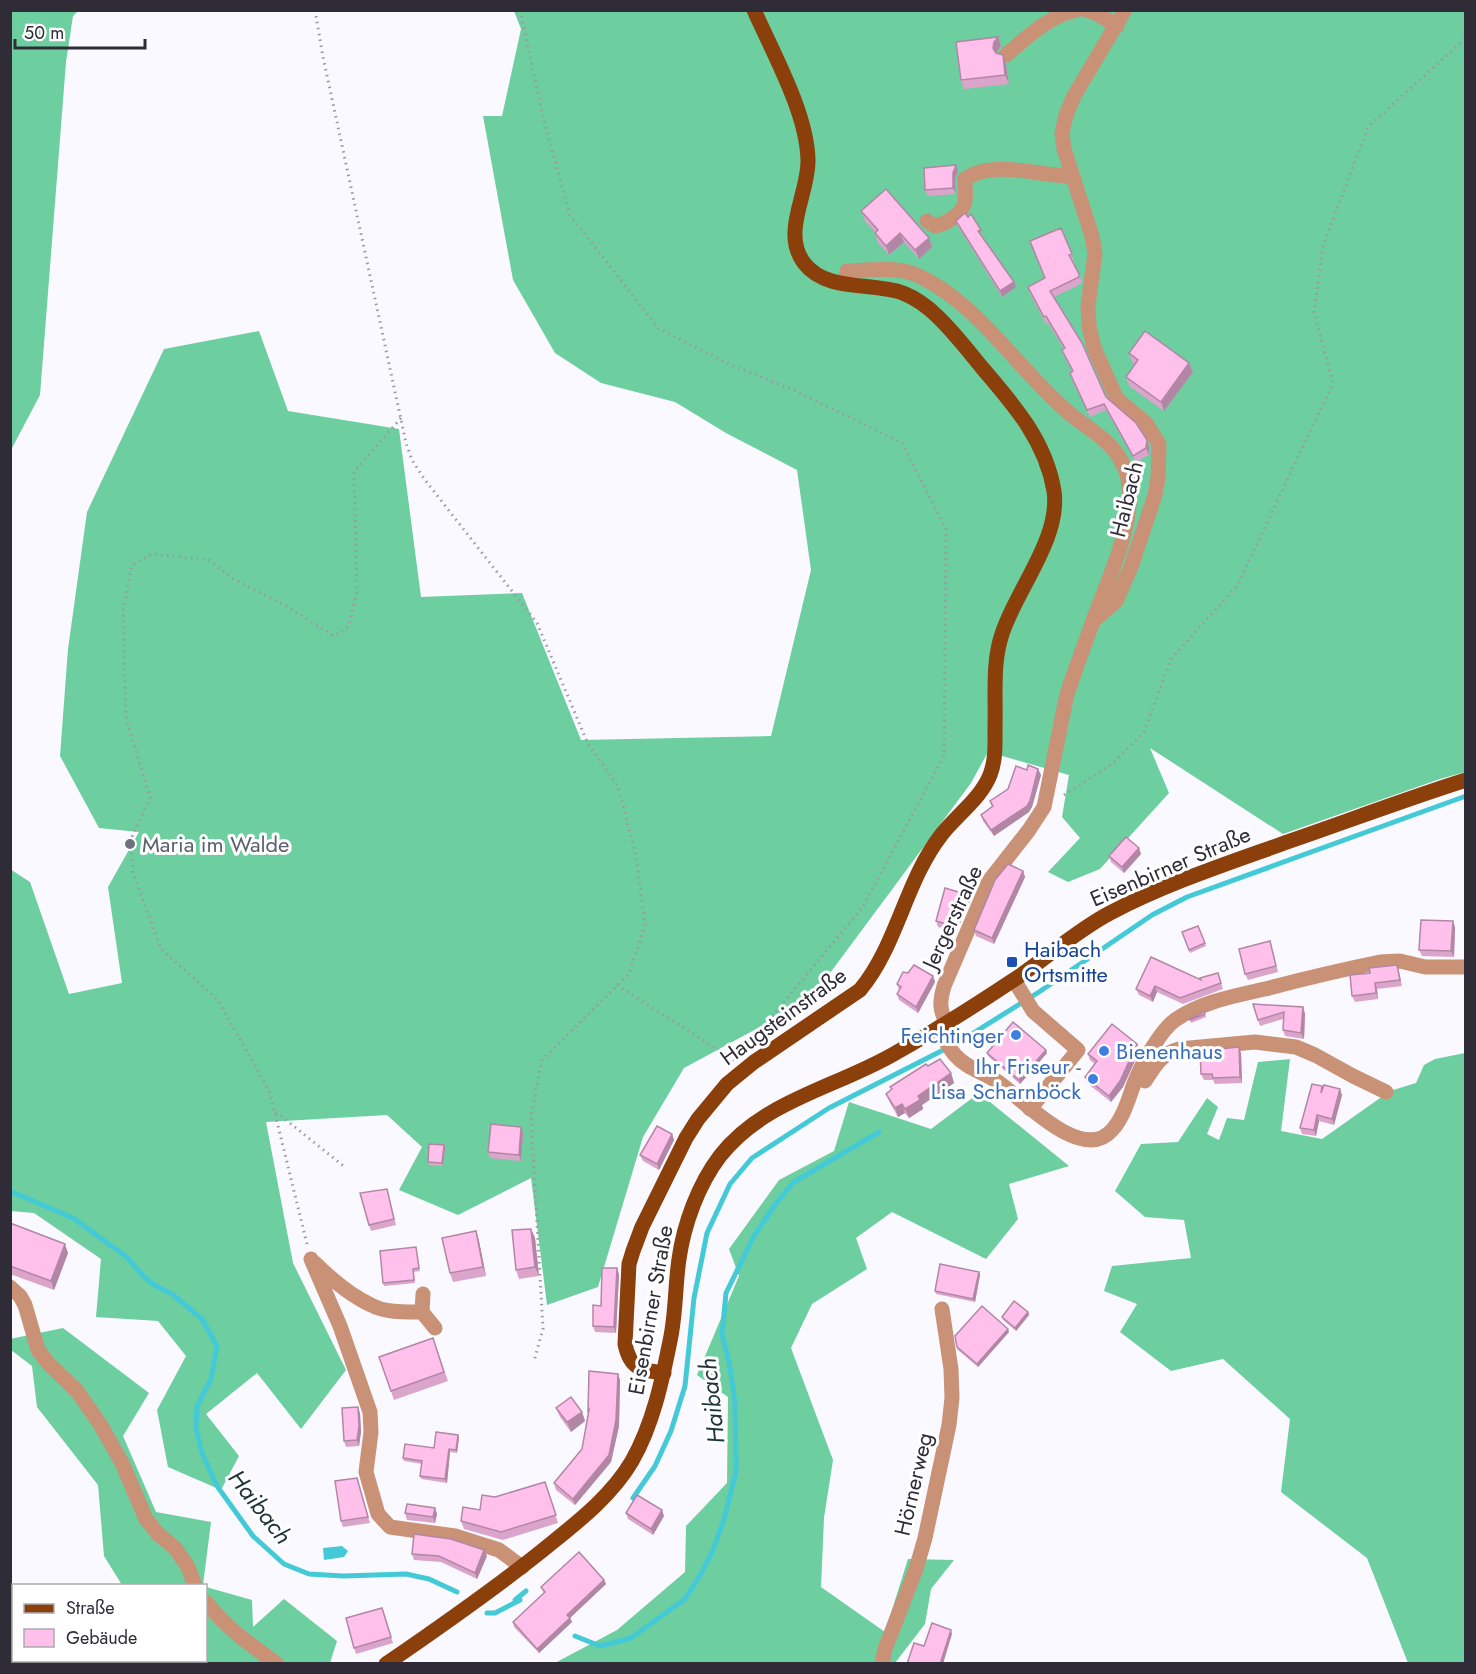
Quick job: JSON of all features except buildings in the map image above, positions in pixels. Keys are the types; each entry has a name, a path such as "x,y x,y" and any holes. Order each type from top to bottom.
{"main road":[{"name":"Haugsteinstraße","path":"664,1373 643,1370 634,1365 627,1356 625,1344 629,1264 642,1227 686,1138 711,1101 727,1083 860,990 872,976 884,955 929,852 990,776 995,748 996,681 1001,636 1045,542 1053,515 1054,494 1049,472 1029,427 1009,399 945,324 920,303 903,293 845,283 814,273 798,253 794,241 795,227 808,175 807,144 788,86 754,10"},
{"name":"Eisenbirner Straße","path":"386,1664 479,1598 571,1528 615,1484 632,1461 655,1407 664,1373 672,1331 679,1256 695,1202 720,1156 754,1124 779,1107 880,1061 943,1029 1014,980 1075,933 1113,912 1173,885 1245,857 1466,780"}],"street":[{"path":"1006,55 1028,36 1053,20 1077,10"},
{"path":"1086,10 1096,13 1117,26"},
{"name":"Haibach","path":"1044,807 1067,694 1093,621 1116,601 1131,567 1155,495 1160,461 1159,444 1146,423 1117,399 1094,348 1089,326 1088,305 1095,254 1092,236 1064,149 1062,133 1074,96 1125,10"},
{"path":"927,221 935,226 943,225 961,212 965,205 965,179 975,172 998,168 1052,176 1072,176"},
{"path":"845,283 847,271 903,272 917,275 947,293 993,335 1027,373 1069,413 1114,449 1127,474 1130,490 1129,508 1121,545 1093,621"},
{"name":"Jergerstraße","path":"943,1029 940,999 944,986 989,881 1044,807"},
{"path":"1127,1103 1137,1077 1164,1031 1172,1022 1204,1005 1380,962 1400,961 1425,966 1466,967"},
{"path":"1014,980 1033,1011 1078,1050 1030,1109"},
{"path":"943,1029 954,1054 962,1062 1000,1083 1030,1109 1077,1139 1088,1140 1103,1137 1111,1132 1127,1103 1159,1059 1179,1049 1255,1042 1285,1045 1305,1051 1386,1092"},
{"path":"311,1259 328,1275 372,1306 400,1312 422,1312"},
{"path":"311,1259 340,1326 370,1412 366,1473 378,1514 390,1527 455,1536 499,1550 522,1566"},
{"path":"10,1287 20,1296 25,1305 38,1350 77,1391 100,1424 122,1463 146,1519 158,1534 175,1548 188,1567 194,1584"},
{"path":"423,1294 422,1312 435,1328"},
{"name":"Hörnerweg","path":"882,1664 885,1649 916,1569 925,1538 950,1425 951,1369 942,1309"},
{"path":"207,1603 244,1641 277,1664"}],"path":[{"path":"315,10 401,418 412,460 425,480 537,623 588,744 618,786 636,855 645,925 629,974 542,1060 531,1117 543,1329 534,1361"},
{"path":"520,10 544,121 570,215 658,328 729,364 795,391 902,443 946,529 944,756 862,909 743,1052"},
{"path":"1044,807 1112,764 1144,732 1171,659 1238,586 1333,383 1314,312 1323,246 1368,127 1466,38"},
{"path":"311,1259 270,1093 218,1000 161,949 133,873 131,839 150,798 126,718 123,613 132,565 152,554 208,560 233,579 286,606 334,636 350,626 357,590 354,472 401,418"},
{"path":"617,985 735,1061"},
{"path":"274,1111 346,1168"}],"green space":[{"path":"11,10 78,11 73,16 66,62 40,395 11,450"},
{"path":"514,11 1465,11 1465,772 1283,834 1150,748 1169,793 1100,869 1068,882 1048,872 1080,838 1062,817 1069,775 988,752 971,783 810,1000 684,1068 643,1137 598,1287 547,1305 531,1178 458,1215 399,1190 422,1147 387,1115 266,1122 293,1263 346,1370 301,1429 257,1373 206,1414 239,1456 221,1490 168,1467 157,1410 186,1356 158,1321 96,1317 101,1259 34,1213 11,1211 10,869 30,882 69,994 122,983 108,887 139,832 99,828 60,756 68,649 87,512 164,349 259,331 288,411 399,429 421,597 522,593 581,740 771,736 811,570 797,470 726,433 675,402 601,383 555,353 513,280 483,116 502,116 521,29"},
{"path":"1465,1053 1465,1663 1408,1663 1367,1558 1281,1492 1290,1419 1223,1359 1171,1371 1120,1332 1137,1304 1104,1291 1112,1266 1191,1258 1184,1220 1145,1217 1115,1191 1141,1144 1178,1142 1207,1098 1218,1107 1207,1134 1219,1140 1227,1118 1244,1120 1258,1062 1290,1059 1281,1131 1322,1139 1390,1091 1416,1083 1424,1065 1435,1059"},
{"path":"979,1093 1069,1166 1009,1184 1018,1219 986,1259 892,1212 856,1238 867,1269 812,1304 791,1348 833,1460 824,1518 821,1587 885,1632 908,1559 954,1560 931,1589 925,1624 895,1663 553,1664 617,1630 685,1572 686,1526 727,1483 728,1397 697,1375 739,1276 729,1249 779,1180 834,1151 849,1102 931,1129"},
{"path":"63,1328 149,1393 123,1436 156,1512 211,1522 203,1584 121,1584 104,1556 98,1485 37,1407 32,1366 11,1350 10,1339"},
{"path":"207,1587 252,1600 253,1627 284,1599 337,1641 330,1663 167,1664 167,1662 207,1662"}],"water":[{"path":"342,1546 348,1551 344,1557 324,1560 323,1548"}],"waterway":[{"path":"633,1498 655,1466 671,1431 685,1386 694,1298 707,1233 730,1184 752,1158 829,1108 959,1042 1039,992 1152,915 1187,897 1466,796"},
{"name":"Haibach","path":"575,1636 600,1646 631,1638 685,1599 702,1572 724,1519 736,1472 735,1402 729,1361 722,1335 726,1293 754,1236 794,1182 879,1132"},
{"name":"Haibach","path":"10,1191 73,1218 128,1258 154,1285 172,1294 202,1319 217,1346 211,1379 197,1406 196,1428 202,1453 217,1486 253,1536 284,1564 309,1574 343,1576 406,1574 429,1579 457,1592"},
{"path":"515,1600 526,1591"},
{"name":"Haibach","path":"487,1613 495,1613 520,1600"}],"place":[{"name":"Maria im Walde","path":"130,844"},
{"name":"Haibach Ortsmitte","path":"1012,962"},
{"name":"Feichtinger","path":"1016,1035"},
{"name":"Bienenhaus","path":"1104,1051"},
{"name":"Ihr Friseur - Lisa Scharnböck","path":"1093,1079"}]}
